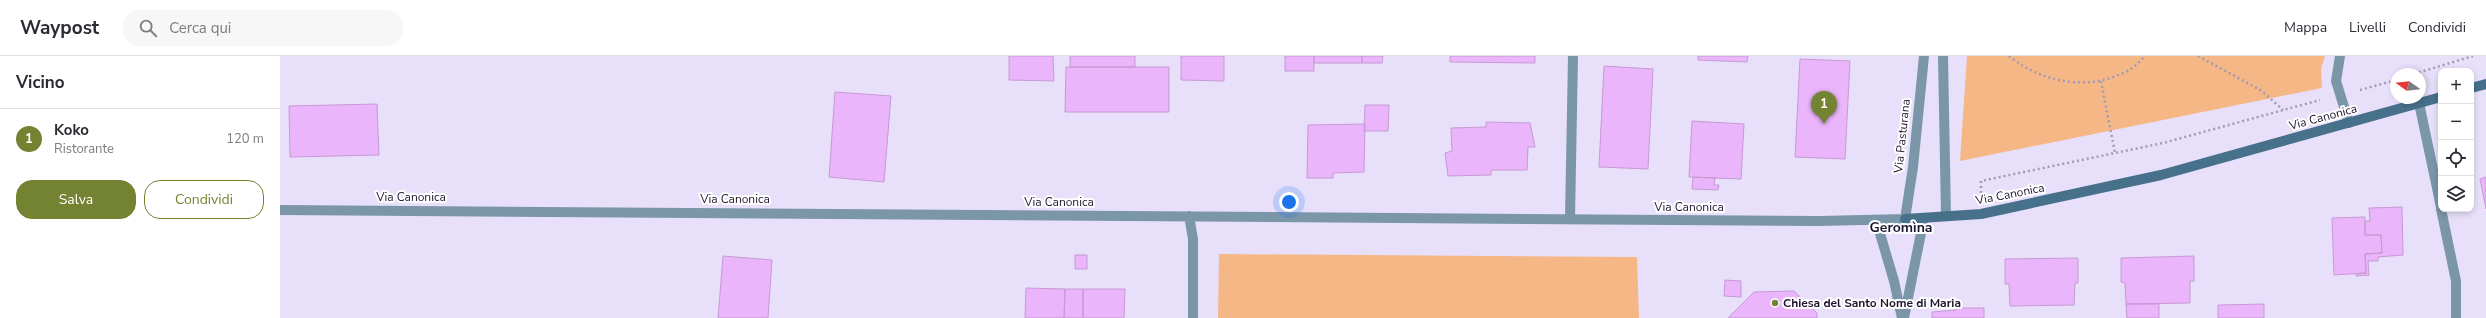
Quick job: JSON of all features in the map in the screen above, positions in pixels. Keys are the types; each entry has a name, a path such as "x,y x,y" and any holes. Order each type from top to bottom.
{"street":[{"path":"1570,219 1574,56"},
{"name":"Via Pasturana","path":"1905,219 1913,167 1924,56"},
{"path":"1943,56 1946,216"},
{"path":"2340,56 2336,81 2338,95 2348,123"},
{"path":"2474,87 2486,84"},
{"name":"Via Canonica","path":"2426,102 2438,98"},
{"path":"2419,104 2438,194"},
{"name":"Via Canonica","path":"280,210 1570,219 1905,219 1982,214 2161,175 2419,104"},
{"path":"2442,212 2456,281 2456,318"},
{"path":"1189,216 1193,239 1193,318"},
{"path":"1903,318 1924,218"},
{"path":"1876,220 1903,318"}],"path":[{"path":"2009,56 2021,66 2046,78 2076,83 2101,80 2129,70 2145,56"},
{"path":"2198,56 2262,92 2283,110"},
{"path":"2426,70 2473,56"},
{"path":"2101,80 2115,153"},
{"path":"1982,214 1981,182 2163,143 2390,82"}],"shaded area":[{"path":"1967,56 2325,56 2321,69 2322,88 1960,161"},
{"path":"1219,254 1637,257 1639,318 1218,318"}],"building":[{"path":"1009,56 1053,56 1054,81 1009,80"},
{"path":"1070,56 1135,56 1135,67 1070,67"},
{"path":"1181,56 1224,56 1224,81 1181,80"},
{"path":"1285,56 1314,56 1314,71 1285,71"},
{"path":"1314,56 1362,56 1362,63 1314,63"},
{"path":"1362,56 1383,56 1382,63 1362,63"},
{"path":"1450,56 1535,56 1535,63 1450,62"},
{"path":"1698,56 1748,56 1747,62 1698,60"},
{"path":"1800,59 1850,61 1845,159 1795,157"},
{"path":"1604,66 1653,69 1648,169 1599,167"},
{"path":"1066,67 1169,67 1169,112 1065,112"},
{"path":"835,92 891,96 884,182 829,177"},
{"path":"377,104 379,155 290,157 289,106"},
{"path":"1365,105 1389,105 1388,131 1364,131"},
{"path":"1692,121 1744,124 1741,179 1689,177"},
{"path":"1486,122 1530,123 1535,147 1528,147 1527,170 1491,170 1491,175 1448,176 1445,153 1452,151 1451,128 1486,127"},
{"path":"1365,124 1364,172 1333,173 1333,178 1307,178 1308,125"},
{"path":"1693,177 1715,178 1714,185 1719,185 1718,190 1692,189"},
{"path":"2486,177 2486,209 2480,179"},
{"path":"2402,207 2403,255 2378,257 2378,261 2368,261 2369,275 2356,276 2356,274 2366,273 2365,254 2382,253 2381,235 2365,235 2365,221 2370,221 2369,208"},
{"path":"2365,217 2365,235 2381,235 2382,253 2365,254 2366,273 2334,275 2332,218"},
{"path":"1075,255 1087,255 1087,269 1075,269"},
{"path":"723,256 772,260 768,318 718,318"},
{"path":"2194,256 2194,281 2190,281 2190,303 2126,304 2125,283 2121,282 2121,258"},
{"path":"2078,258 2078,283 2075,283 2074,305 2010,306 2009,284 2005,284 2005,259"},
{"path":"1725,280 1741,281 1741,297 1724,296"},
{"path":"1026,288 1065,289 1064,318 1025,318"},
{"path":"1065,289 1083,289 1083,318 1064,318"},
{"path":"1083,289 1125,289 1124,318 1083,318"},
{"name":"Chiesa del Santo Nome di Maria","path":"1794,291 1817,313 1817,318 1728,318 1754,292"},
{"path":"2126,304 2159,304 2159,318 2127,318"},
{"path":"2264,304 2264,318 2218,318 2218,305"},
{"path":"1956,308 1984,308 1984,318 1932,318 1932,312 1956,310"}],"place":[{"name":"Koko","path":"1824,124"},
{"name":"Chiesa del Santo Nome di Maria","path":"1775,303"}],"district":[{"name":"Geromìna","path":"1901,227"}]}
